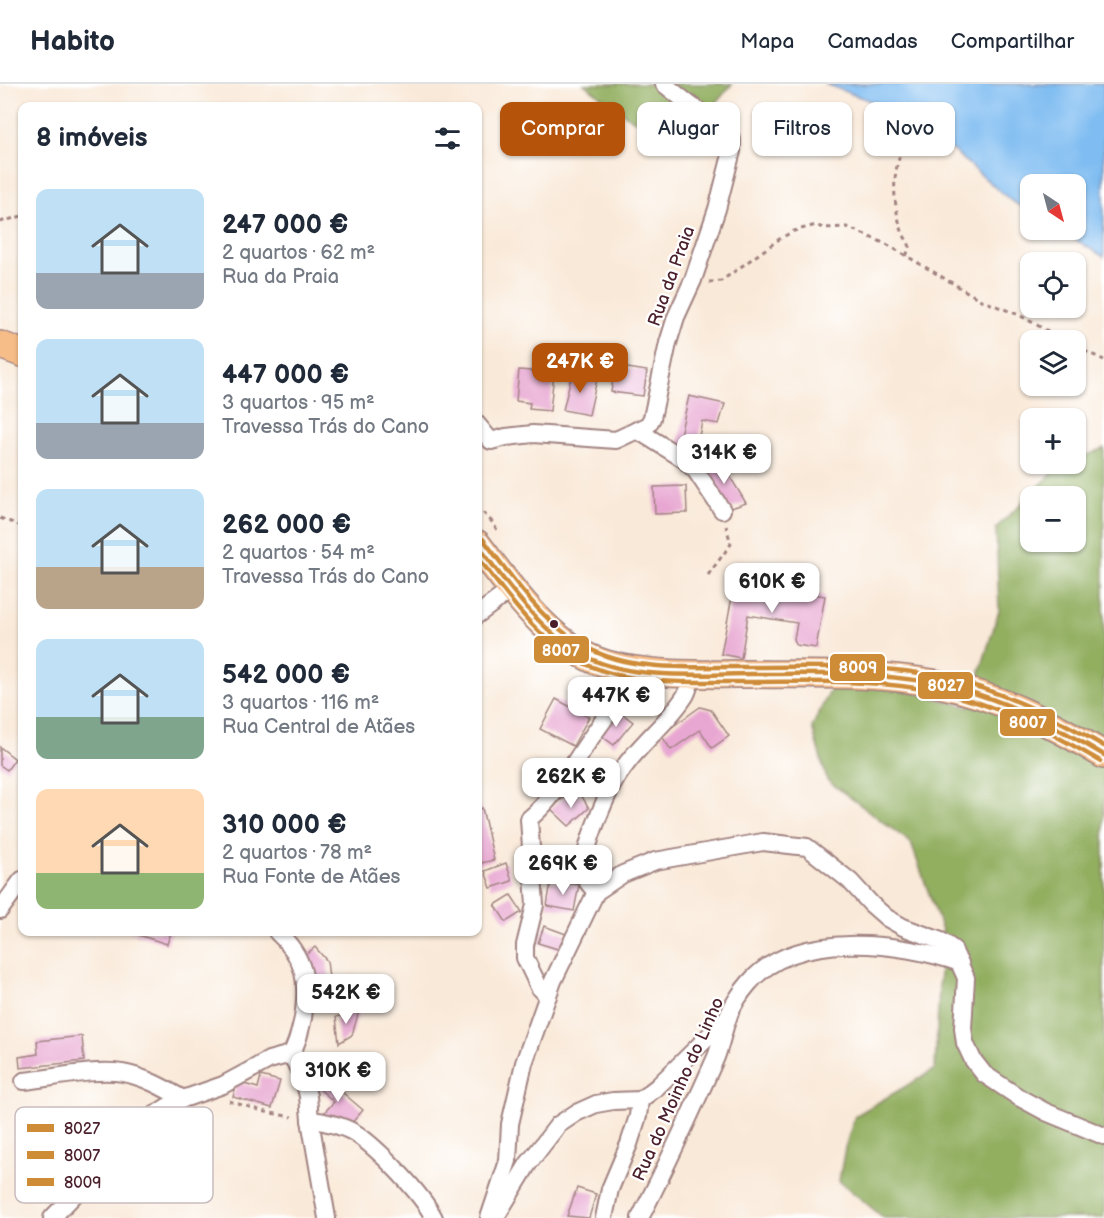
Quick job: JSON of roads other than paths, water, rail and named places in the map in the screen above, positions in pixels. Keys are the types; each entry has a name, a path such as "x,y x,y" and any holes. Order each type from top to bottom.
{"main road":[{"path":"0,345 18,352"},
{"path":"485,534 512,589 550,629 571,646 589,658 609,666 693,674 879,677 937,684 966,691 1029,713 1075,736 1104,755"}],"street":[{"name":"Rua da Praia","path":"637,430 648,425 652,418 668,343 676,317 693,280 732,151 732,141 726,130 664,84"},
{"path":"482,430 491,441 506,436 532,434 616,440 637,430 685,460 696,471 722,510"},
{"path":"482,611 512,589"},
{"path":"548,996 539,987 525,958 525,945 535,905 529,819 554,795 591,737 627,689 636,669"},
{"path":"596,892 588,884 584,874 584,863 609,793 621,771 686,695 693,674"},
{"path":"489,1218 508,1161 510,1124 524,1063 553,981 596,892 623,874 656,861 763,842 807,847 850,880 887,918 903,927 941,941 953,949 966,978 963,1028 965,1043 973,1060 984,1074 1020,1098 1047,1112 1104,1136"},
{"path":"0,910 18,885"},
{"path":"167,1107 223,1085 269,1060 291,1054 300,1037 306,990 305,977 293,949 281,936"},
{"name":"Rua do Moinho do Linho","path":"640,1218 723,1042 728,1017 749,983 762,971 782,958 810,950 848,945 935,954 960,963"},
{"path":"494,1218 533,1157 558,1125 596,1104 640,1100 673,1072 728,1017"},
{"path":"291,1054 304,1080 308,1096 327,1218"},
{"path":"24,1081 99,1072 121,1072 144,1078 183,1099"},
{"path":"604,1218 610,1189 638,1116 640,1100"},
{"path":"310,1119 353,1132 369,1144 421,1197 434,1218"},
{"path":"52,1218 67,1203"}],"water":[{"path":"825,84 1104,84 1104,257 1076,240 1086,240 1086,174 1020,174 1020,206 955,152 955,102 874,102"}]}
